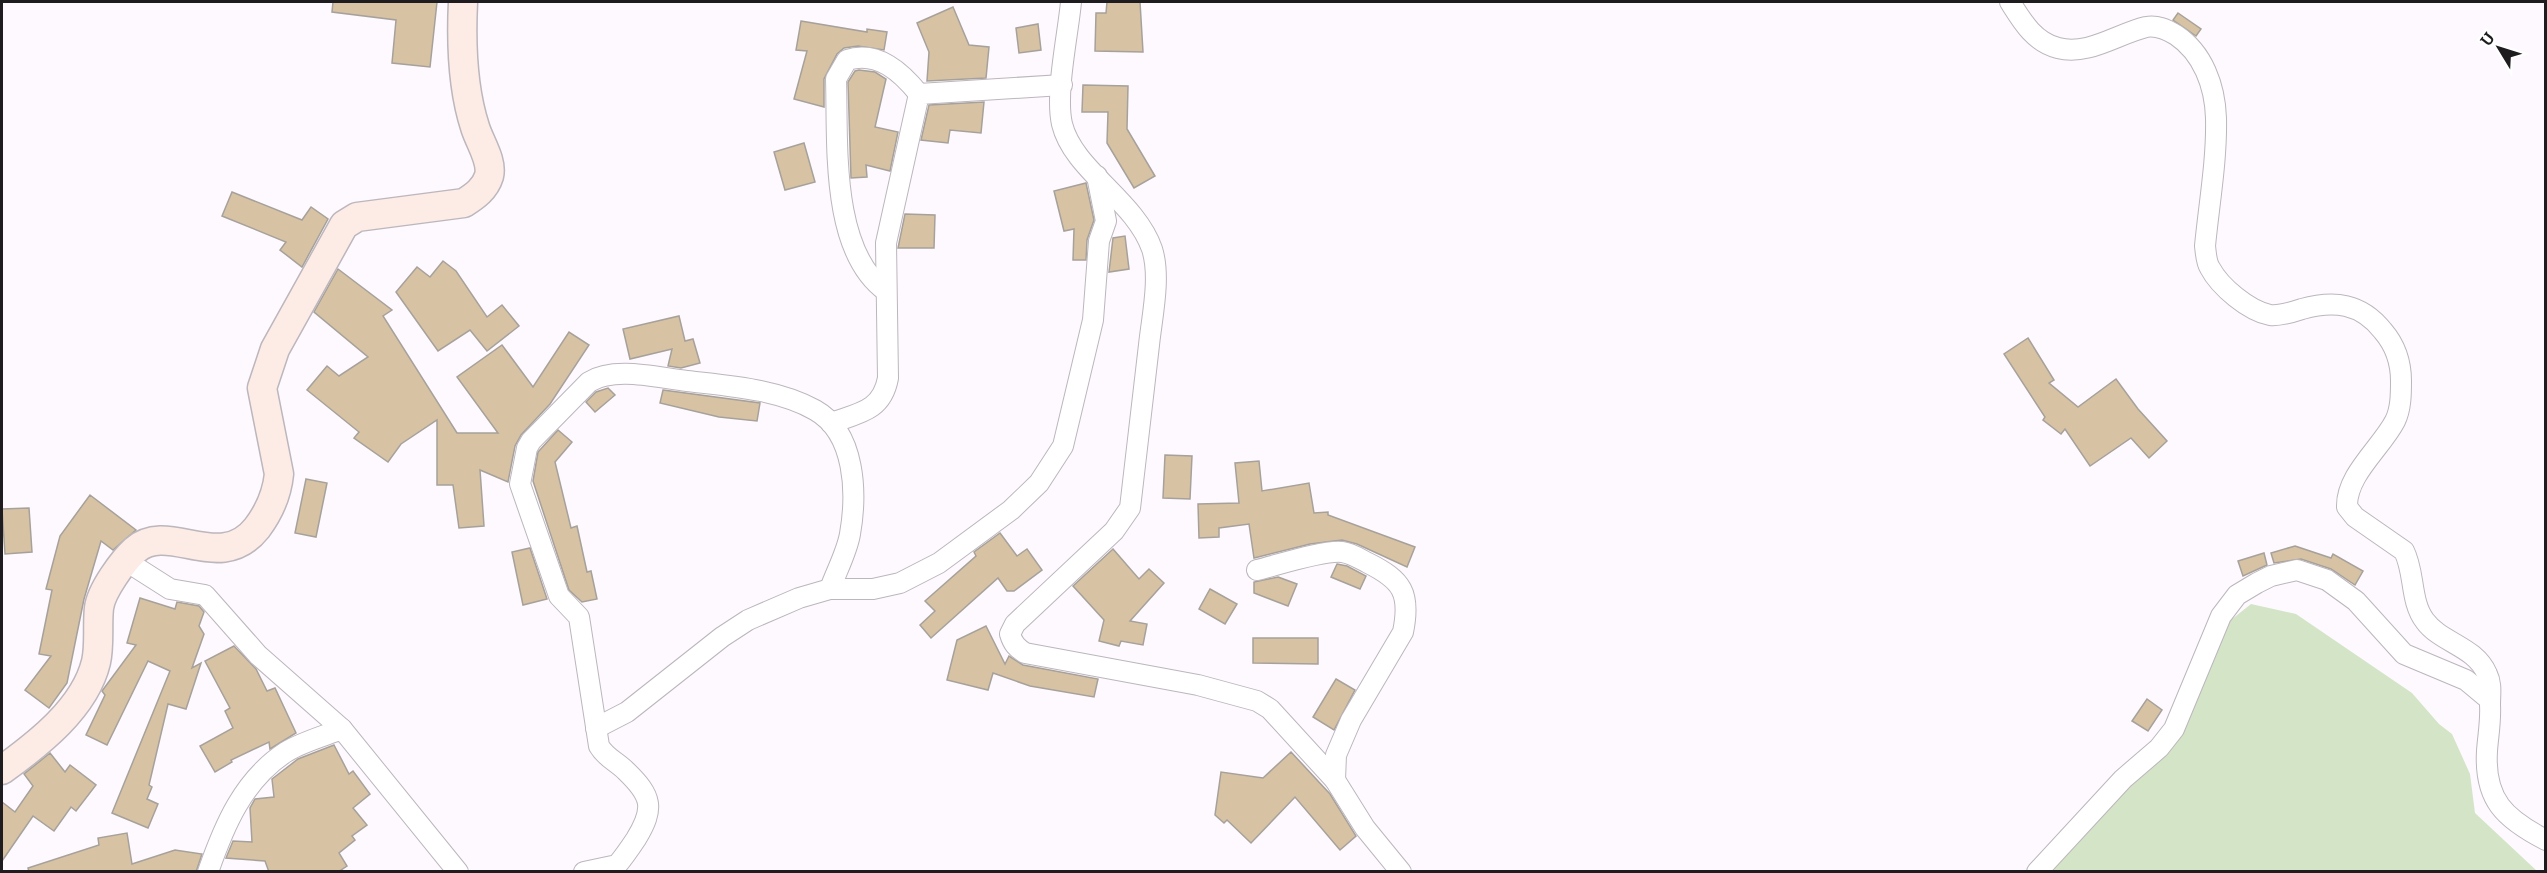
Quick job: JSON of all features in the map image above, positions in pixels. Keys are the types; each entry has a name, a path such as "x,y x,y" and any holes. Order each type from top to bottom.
{"street":[{"path":"2,770 55,726 79,698 96,662 99,604 126,561 143,546 158,542 224,549 237,547 248,540 264,519 275,493 279,474 263,398 262,388 266,371 307,288 349,220 464,203 476,196 484,186 489,174 488,162 474,126 465,72 462,40 463,2"},
{"path":"1071,2 1062,85 1062,125 1075,150 1126,205 1142,228 1153,251 1153,305 1130,508 1114,531 1016,624 1010,634 1012,640 1017,648 1025,653 1198,685 1257,701 1270,709 1335,780 1365,828 1401,872"},
{"path":"2010,2 2024,25 2038,38 2055,48 2070,51 2088,47 2147,27 2159,27 2193,47 2205,68 2214,92 2216,119 2205,246 2208,266 2229,290 2251,306 2271,315 2291,313 2320,304 2338,303 2354,307 2382,330 2395,348 2401,370 2401,389 2396,420 2348,491 2347,507 2355,517 2404,551 2420,614 2434,630 2478,660 2490,682 2488,778 2496,803 2513,820 2546,840"},
{"path":"886,291 869,278 860,262 842,211 836,79 847,60 855,58 883,62 903,75 919,94"},
{"path":"919,94 1062,85"},
{"path":"831,423 870,408 879,402 885,393 888,378 886,243 919,94"},
{"path":"596,728 627,712 722,637 748,620 799,598 830,589 873,588 900,582 939,563 1011,510 1039,483 1063,446 1093,320 1099,241 1106,221 1097,176"},
{"path":"584,872 617,865 649,814 642,788 624,769 603,753 596,728 579,617 559,596 522,494 521,476 531,441 589,382 599,376 690,382 785,397 816,411 831,423 844,442 851,469 850,536 830,589"},
{"path":"1257,570 1342,552 1390,574 1400,585 1406,598 1403,632 1351,720 1336,755 1335,780"},
{"path":"126,561 170,589 205,595 258,655 342,729 458,872"},
{"path":"2037,872 2123,778 2167,739 2174,729 2221,616 2237,595 2271,576 2297,570 2328,580 2356,601 2404,654 2466,680 2490,700"},
{"path":"208,872 232,812 254,780 286,752 342,729"}],"green space":[{"path":"2251,604 2296,614 2412,693 2439,724 2452,734 2470,774 2475,813 2537,871 2047,872 2076,838 2149,767 2222,627"}],"building":[{"path":"333,2 437,2 430,67 392,63 396,20 332,12"},
{"path":"1107,2 1140,2 1143,52 1095,51 1096,13 1106,13"},
{"path":"953,7 969,45 989,47 986,78 927,81 929,52 917,23"},
{"path":"2178,13 2201,29 2196,36 2173,20"},
{"path":"801,21 867,32 867,29 887,32 884,50 858,46 844,48 837,54 824,79 824,107 794,99 807,51 796,50"},
{"path":"1038,24 1041,50 1019,53 1016,28"},
{"path":"855,71 875,72 886,79 875,127 898,132 890,171 866,165 867,177 851,178 848,82"},
{"path":"1083,85 1128,86 1127,129 1155,176 1134,188 1107,143 1108,112 1082,112"},
{"path":"984,102 981,133 950,130 948,143 921,140 929,105"},
{"path":"804,143 815,182 785,190 774,152"},
{"path":"1086,183 1094,220 1087,240 1086,260 1073,260 1074,229 1064,231 1054,191"},
{"path":"232,192 302,220 311,207 328,219 302,267 280,250 286,242 222,216"},
{"path":"905,214 935,215 934,248 898,248"},
{"path":"1125,236 1129,269 1109,272 1113,238"},
{"path":"443,261 456,271 487,317 502,305 519,326 487,351 470,330 438,351 396,292 417,267 430,277"},
{"path":"338,269 392,310 383,316 457,433 498,433 457,377 502,345 533,387 569,332 589,345 550,404 521,435 515,446 508,482 480,470 484,526 459,528 453,485 437,485 437,420 401,444 388,462 354,438 359,432 307,390 327,366 339,376 368,357 314,312"},
{"path":"679,316 685,341 693,339 700,363 681,368 668,366 672,349 630,359 623,329"},
{"path":"2028,338 2054,380 2049,383 2078,407 2116,379 2138,409 2167,441 2149,458 2131,438 2090,466 2065,429 2061,434 2043,420 2045,417 2004,354"},
{"path":"608,388 615,395 595,412 586,402 596,392"},
{"path":"663,390 760,403 757,421 719,417 660,403"},
{"path":"558,430 572,442 555,462 571,528 577,526 587,572 591,571 597,599 582,602 569,590 533,481 538,452"},
{"path":"1165,455 1192,456 1190,499 1163,498"},
{"path":"1259,461 1262,491 1309,483 1314,513 1328,512 1328,515 1415,547 1407,567 1357,544 1342,540 1310,544 1254,558 1249,524 1219,528 1219,537 1199,538 1198,504 1239,503 1235,463"},
{"path":"306,479 327,483 316,537 295,533"},
{"path":"90,495 136,530 113,550 101,541 84,599 67,683 49,708 25,690 51,656 39,654 52,590 46,589 60,536"},
{"path":"29,508 32,552 5,554 2,509"},
{"path":"1000,533 1017,556 1027,549 1042,570 1014,591 1007,591 998,578 931,638 920,625 935,611 925,601 976,556 974,552"},
{"path":"2295,546 2331,558 2333,554 2363,571 2355,585 2331,569 2301,559 2274,563 2271,553"},
{"path":"530,548 547,599 523,605 512,552"},
{"path":"1113,549 1139,579 1149,569 1164,583 1130,621 1147,624 1143,645 1121,641 1119,646 1099,641 1104,620 1073,586"},
{"path":"2264,553 2267,565 2243,576 2238,561"},
{"path":"1337,564 1347,566 1366,576 1360,589 1331,577"},
{"path":"1278,577 1297,584 1288,606 1254,593 1254,582"},
{"path":"1210,589 1237,604 1225,624 1199,609"},
{"path":"140,598 175,609 177,602 199,606 204,612 199,626 204,634 192,668 201,663 186,709 168,704 149,785 152,787 147,799 158,804 148,828 112,813 170,671 148,661 107,745 86,735 105,695 102,691 136,645 127,643"},
{"path":"986,626 1005,664 1009,656 1023,665 1098,679 1094,697 1030,686 993,673 988,690 947,680 957,640"},
{"path":"1253,638 1318,638 1318,664 1253,663"},
{"path":"234,646 256,669 267,691 275,688 296,733 270,749 269,742 231,760 232,762 215,772 200,746 233,728 225,711 230,708 205,661"},
{"path":"1336,679 1355,690 1334,730 1313,717"},
{"path":"2147,699 2162,710 2148,731 2132,721"},
{"path":"334,745 349,774 353,771 370,794 353,808 367,825 352,836 355,840 339,853 347,866 338,872 269,872 265,861 226,858 233,841 252,842 250,808 255,799 274,797 272,779 298,759"},
{"path":"1291,752 1330,794 1356,836 1340,850 1295,797 1251,843 1227,820 1224,823 1215,815 1221,772 1263,778"},
{"path":"50,753 65,772 70,765 96,785 76,811 71,807 54,831 33,816 2,861 2,802 15,812 33,786 24,774"},
{"path":"127,833 132,864 175,850 202,854 196,872 29,872 28,868 99,845 98,838"}]}
